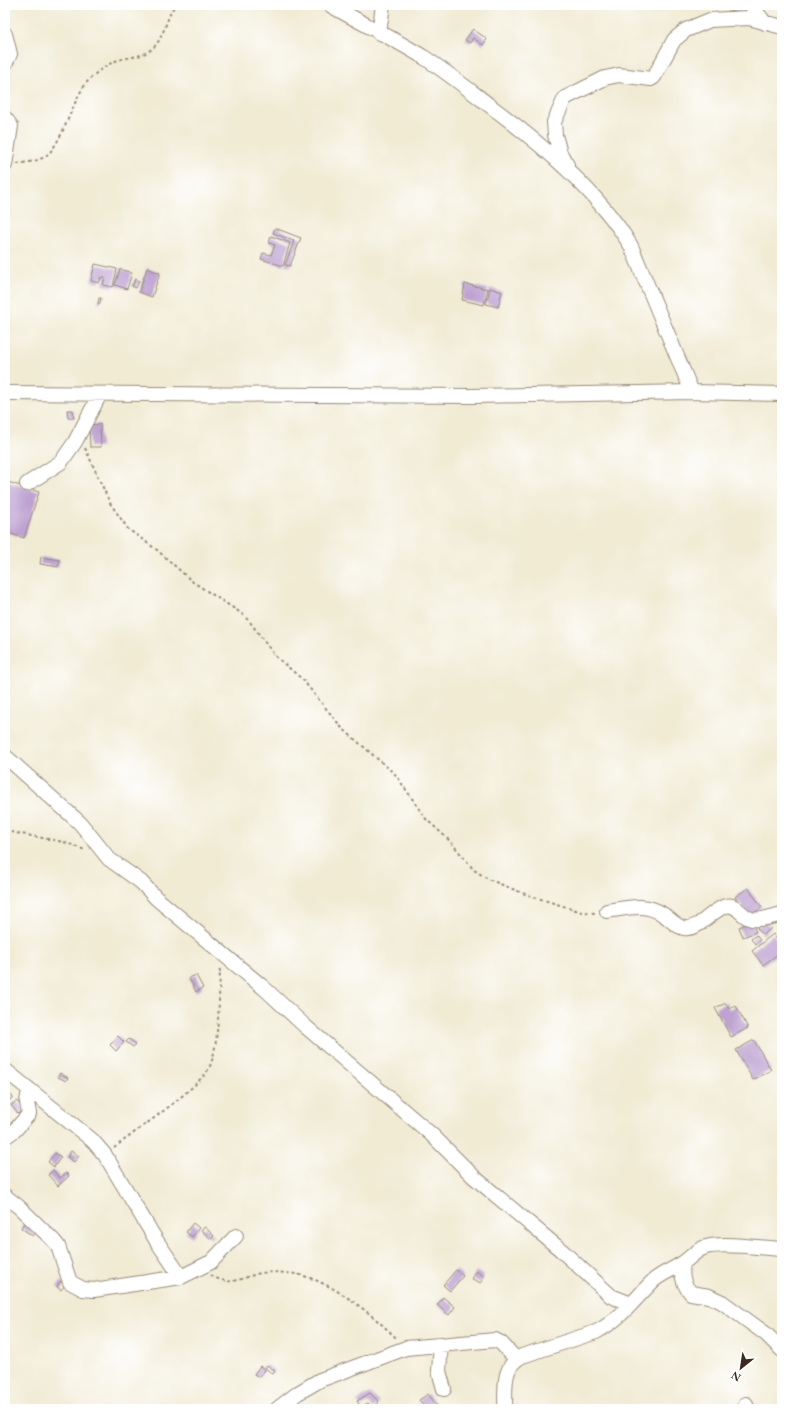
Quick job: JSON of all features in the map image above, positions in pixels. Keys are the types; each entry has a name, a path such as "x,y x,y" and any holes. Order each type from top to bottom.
{"street":[{"path":"330,5 448,73 522,129 573,174 623,233 631,246 692,392"},
{"path":"380,33 383,5"},
{"path":"751,5 765,23"},
{"path":"573,174 560,153 555,135 554,122 565,98 605,78 619,74 651,80 674,40 686,30 710,20 749,18 782,28"},
{"path":"5,34 10,54 5,64"},
{"path":"5,118 11,126 10,165"},
{"path":"5,393 470,396 692,392 781,397"},
{"path":"27,484 62,462 79,435 100,394"},
{"path":"5,756 80,823 109,859 141,882 156,898 264,988 306,1027 432,1135 474,1177 561,1250 611,1296 631,1304"},
{"path":"608,911 630,907 648,908 663,914 681,928 695,926 716,910 730,905 734,906 745,917 751,920 782,914"},
{"path":"5,1070 92,1140 105,1155 156,1240 181,1277"},
{"path":"5,1137 15,1130 29,1114 27,1102 29,1090"},
{"path":"5,1196 58,1246 67,1276 74,1286 94,1290 181,1277 210,1262 236,1236"},
{"path":"505,1409 506,1376 510,1365 516,1359 549,1346 596,1332 615,1321 631,1304 639,1299 653,1281 683,1263 693,1253 705,1247 716,1245 782,1249"},
{"path":"683,1263 682,1271 684,1282 691,1293 709,1296 722,1302 766,1334 782,1350"},
{"path":"277,1409 298,1393 320,1380 406,1348 495,1340 501,1343 516,1359"},
{"path":"441,1344 439,1371 444,1389"}],"path":[{"path":"10,165 38,160 51,151 72,106 88,81 102,68 118,60 131,58 145,53 153,48 159,41 168,16 175,5"},
{"path":"79,435 110,503 128,529 157,550 193,582 241,613 250,622 275,656 302,679 342,728 396,775 422,814 450,841 474,870 488,879 544,901 561,904 590,914 608,911"},
{"path":"5,831 64,842 86,851"},
{"path":"105,1155 183,1094 204,1075 210,1066 216,1038 220,971 218,965"},
{"path":"201,1268 214,1277 228,1281 242,1280 261,1273 274,1272 288,1272 316,1279 330,1286 379,1320 406,1348"}],"building":[{"path":"473,29 487,39 483,45 473,38 470,43 465,40"},
{"path":"275,228 301,238 290,266 285,265 294,241 273,233"},
{"path":"271,236 290,243 283,266 261,259 263,253 271,255 275,245 269,243"},
{"path":"95,264 117,269 113,287 103,285 105,278 101,277 99,283 91,281"},
{"path":"147,268 160,273 152,297 139,292"},
{"path":"120,269 132,273 127,289 115,285"},
{"path":"135,279 139,281 136,288 132,286"},
{"path":"465,284 488,289 484,305 462,300"},
{"path":"490,288 502,292 498,307 486,304"},
{"path":"99,298 101,298 100,304 98,304"},
{"path":"67,410 73,410 74,418 68,418"},
{"path":"100,424 101,447 90,447 89,425"},
{"path":"5,481 39,492 24,538 5,532"},
{"path":"41,557 60,560 58,567 40,564"},
{"path":"748,888 762,907 750,916 735,897"},
{"path":"765,921 771,928 763,935 757,928"},
{"path":"752,922 756,932 743,937 739,927"},
{"path":"773,934 782,946 782,951 763,965 752,951"},
{"path":"756,935 760,940 755,944 751,939"},
{"path":"196,975 203,988 196,992 189,978"},
{"path":"726,1003 729,1009 736,1006 748,1028 731,1037 715,1008"},
{"path":"118,1036 124,1042 116,1051 110,1045"},
{"path":"129,1039 136,1044 133,1047 126,1042"},
{"path":"754,1040 771,1070 753,1080 736,1050"},
{"path":"60,1073 68,1078 66,1081 58,1077"},
{"path":"5,1090 13,1097 7,1103 5,1100"},
{"path":"17,1101 24,1110 18,1114 11,1105"},
{"path":"71,1151 79,1156 74,1162 67,1157"},
{"path":"55,1153 61,1157 54,1167 48,1162"},
{"path":"53,1170 60,1178 66,1173 69,1176 58,1186 48,1175"},
{"path":"26,1220 37,1231 33,1236 21,1228"},
{"path":"193,1223 199,1228 192,1237 186,1232"},
{"path":"205,1227 214,1236 211,1239 201,1230"},
{"path":"456,1270 463,1276 450,1291 443,1285"},
{"path":"476,1271 484,1276 481,1283 472,1279"},
{"path":"61,1281 65,1285 61,1290 57,1287"},
{"path":"443,1297 455,1307 449,1315 437,1305"},
{"path":"267,1365 275,1371 273,1374 265,1368"},
{"path":"260,1366 265,1370 259,1377 254,1374"},
{"path":"370,1393 379,1402 373,1408 368,1403 361,1407 357,1401"},
{"path":"428,1394 438,1407 436,1409 426,1409 419,1400"}]}
